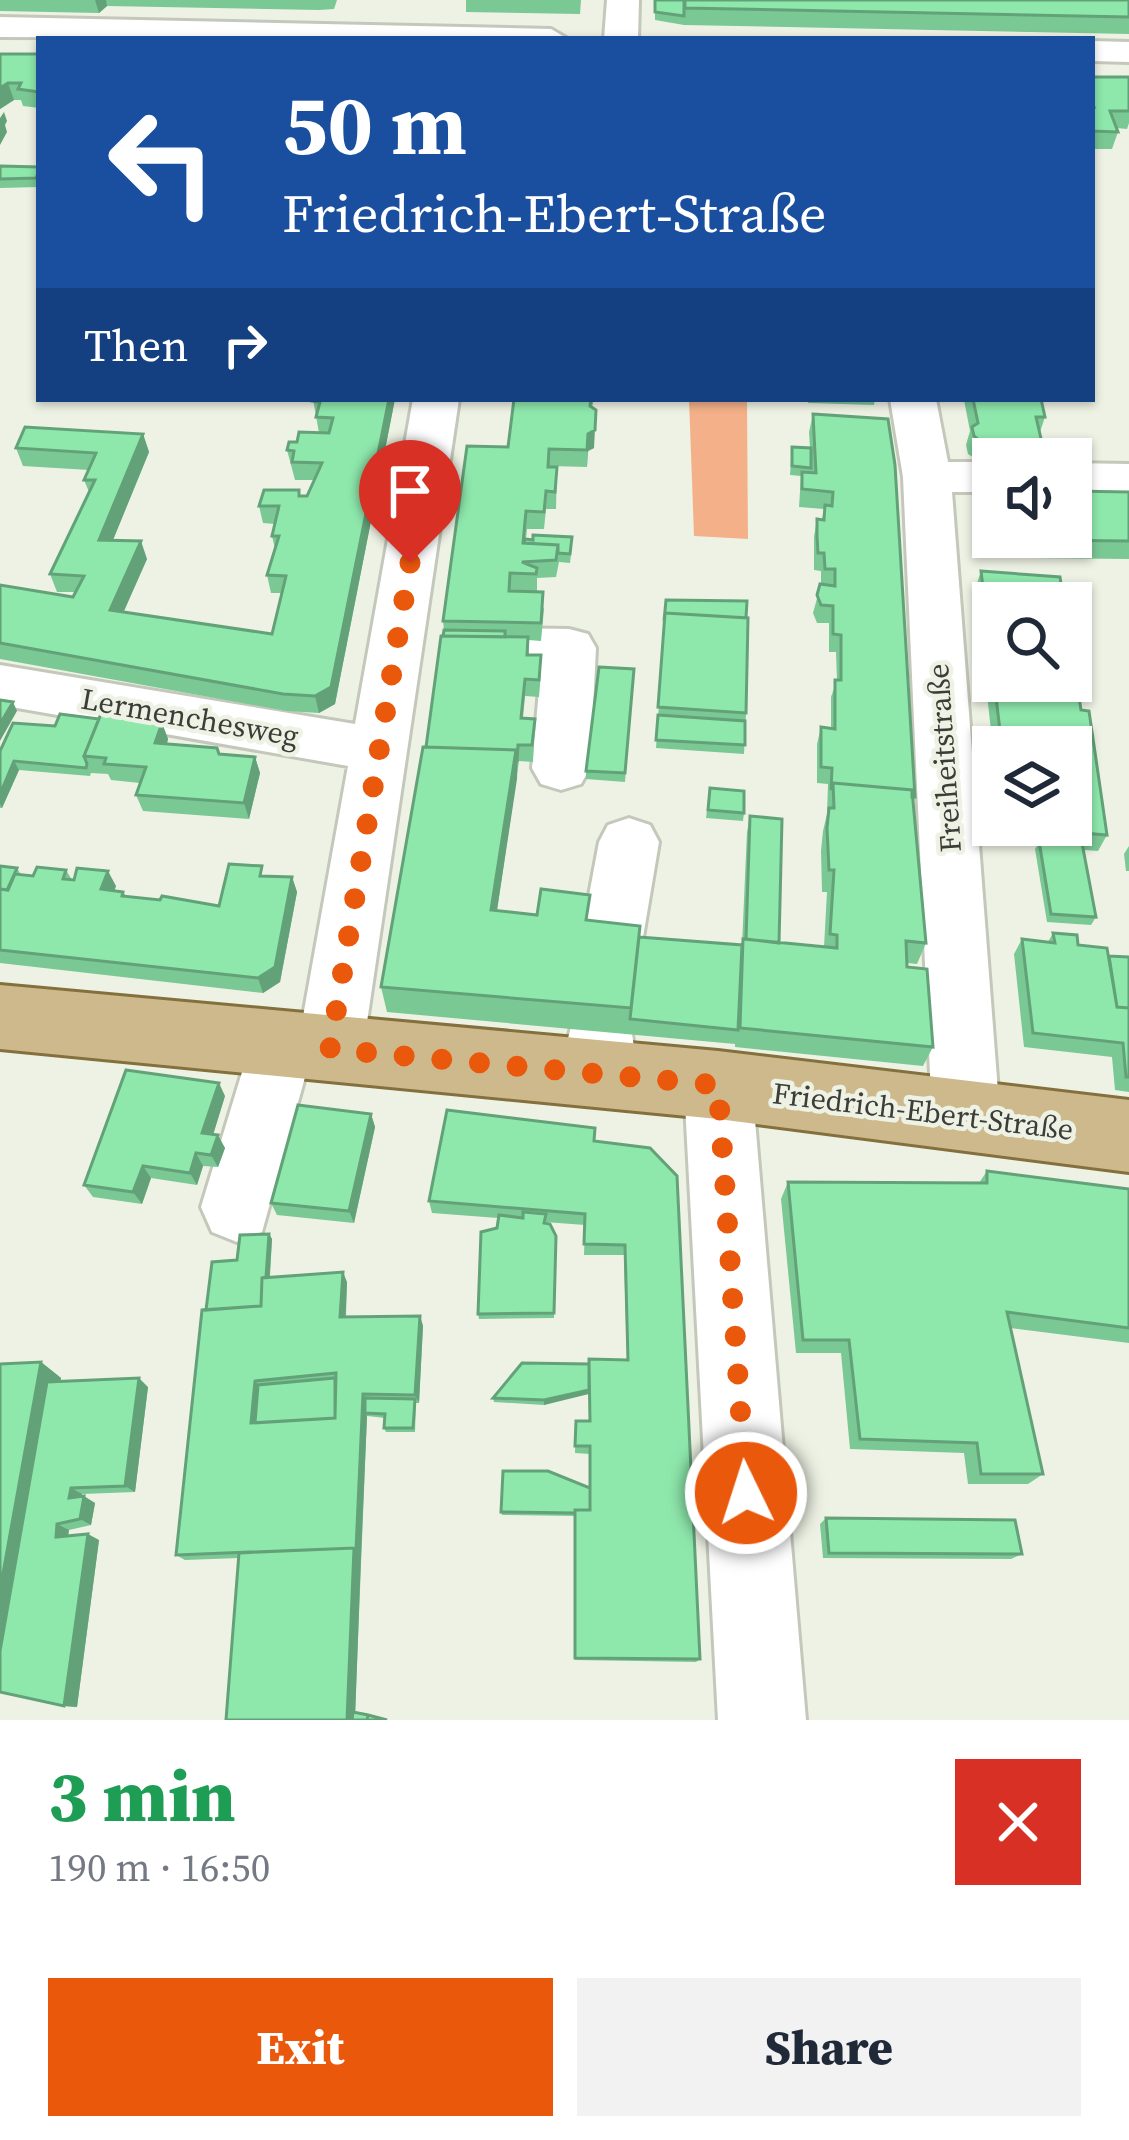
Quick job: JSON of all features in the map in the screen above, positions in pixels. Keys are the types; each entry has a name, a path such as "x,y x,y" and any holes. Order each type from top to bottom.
{"main road":[{"name":"Friedrich-Ebert-Straße","path":"0,1017 305,1046 600,1052 718,1085 1129,1136"}],"street":[{"path":"353,34 372,0"},
{"path":"0,27 415,36 422,0"},
{"path":"621,36 623,0"},
{"path":"1095,51 1129,52"},
{"path":"0,54 36,55"},
{"path":"1095,79 1129,80"},
{"path":"237,1208 305,1046 381,750 420,645 436,402"},
{"name":"Freiheitstraße","path":"914,402 927,477 967,1118"},
{"path":"927,477 972,478"},
{"path":"1092,478 1129,479"},
{"path":"505,646 569,648 561,768"},
{"name":"Lermenchesweg","path":"0,685 381,750"},
{"path":"610,949 629,842"},
{"path":"718,1085 762,1720"}],"shaded area":[{"path":"689,402 747,402 748,539 694,536"}],"building":[{"path":"655,0 684,0 684,16 655,12"},
{"path":"685,0 1129,0 1129,17 685,8"},
{"path":"0,54 36,54 36,92 18,89 21,83 0,88"},
{"path":"1095,77 1129,77 1129,111 1110,111 1118,132 1095,131"},
{"path":"0,166 36,167 36,178 0,179"},
{"path":"320,402 388,402 331,687 315,696 283,694 0,643 0,585 73,597 84,576 50,574 95,480 84,480 96,453 16,448 25,427 143,434 99,540 141,541 110,610 272,634 286,576 267,575 279,536 272,536 279,506 259,506 264,490 299,490 299,496 307,496 322,463 292,462 294,451 287,450 289,442 297,442 299,432 329,433 333,418 316,417"},
{"path":"514,402 591,402 596,410 587,450 549,449 548,467 557,467 555,492 546,491 544,512 526,511 523,543 558,545 556,560 522,562 537,568 536,574 510,573 509,591 543,592 541,623 443,621 467,446 508,447"},
{"path":"974,402 1042,402 1045,417 1036,417 1041,438 976,438 972,427 978,423"},
{"path":"813,414 888,419 895,465 915,797 912,790 833,783 831,790 832,768 821,767 821,727 835,729 841,635 833,634 833,606 821,605 817,595 820,584 835,586 835,569 825,569 817,536 817,519 824,520 825,505 832,506 833,492 802,489 802,472 816,473"},
{"path":"792,447 811,448 811,468 792,466"},
{"path":"1092,491 1129,492 1129,541 1092,541"},
{"path":"533,535 572,537 570,554 558,553 558,545 524,543 533,540"},
{"path":"981,571 1060,577 1061,582 982,582"},
{"path":"666,600 747,601 746,618 665,613 664,621"},
{"path":"665,613 748,618 746,713 658,707"},
{"path":"444,630 505,631 505,637 443,636"},
{"path":"441,636 528,637 527,655 541,655 539,680 525,679 521,718 535,719 532,745 518,745 517,762 516,750 426,747"},
{"path":"599,667 634,669 625,773 586,771"},
{"path":"0,700 13,702 0,724"},
{"path":"997,702 1080,702 1081,710 1089,711 1091,726 999,726"},
{"path":"102,711 162,723 155,743 217,748 219,754 255,757 244,803 136,795 146,767 104,764 106,758 84,756"},
{"path":"60,714 99,719 84,756 86,768 14,761 0,794 0,751 13,723 55,726"},
{"path":"658,715 745,721 745,745 656,740"},
{"path":"1092,732 1107,835 1092,834"},
{"path":"423,747 516,750 491,910 537,915 541,889 590,895 586,920 640,926 631,1008 381,987"},
{"path":"833,783 912,790 926,943 906,941 907,967 927,969 933,1047 740,1028 743,939 837,948 837,935 830,934 834,870 829,870 827,828 829,808 834,808"},
{"path":"710,788 744,791 744,813 708,810"},
{"path":"750,816 782,819 779,943 746,939"},
{"path":"1040,846 1083,846 1096,917 1051,914"},
{"path":"229,864 262,866 260,876 292,877 275,967 258,978 0,950 0,889 8,890 15,874 33,876 37,867 66,870 63,879 74,880 77,868 108,871 101,889 123,892 122,896 160,900 162,896 219,906"},
{"path":"0,866 17,868 7,890 0,889"},
{"path":"1053,933 1077,935 1078,945 1107,948 1117,1007 1129,1008 1129,1077 1123,1043 1033,1033 1022,939 1055,943"},
{"path":"639,937 742,945 738,1030 630,1019"},
{"path":"1109,956 1129,957 1129,1008 1117,1007"},
{"path":"126,1070 219,1083 202,1133 218,1135 211,1155 196,1153 190,1173 143,1166 133,1192 84,1185"},
{"path":"298,1105 371,1114 349,1211 271,1203"},
{"path":"447,1110 595,1128 594,1141 650,1148 677,1176 700,1659 575,1658 575,1510 590,1510 590,1446 575,1446 576,1421 590,1421 589,1359 628,1360 625,1245 584,1244 585,1214 429,1201"},
{"path":"987,1171 1129,1189 1129,1328 1007,1312 1043,1474 981,1474 977,1443 860,1439 849,1340 803,1340 788,1182 987,1183"},
{"path":"523,1212 546,1214 544,1223 550,1224 556,1236 554,1313 478,1314 481,1232 497,1228 499,1215 523,1218"},
{"path":"269,1234 261,1306 206,1310 212,1262 237,1260 240,1235"},
{"path":"343,1272 340,1317 420,1316 415,1395 363,1394 356,1550 176,1555 202,1310 261,1306 262,1278","holes":["336,1373 335,1418 251,1423 255,1381"]},
{"path":"41,1362 0,1590 0,1364"},
{"path":"522,1363 589,1364 589,1390 544,1400 493,1398"},
{"path":"139,1378 125,1486 71,1488 69,1498 84,1496 80,1519 57,1524 56,1537 88,1534 64,1706 0,1692 0,1651 47,1382"},
{"path":"335,1378 335,1418 255,1423 258,1385"},
{"path":"365,1398 415,1399 413,1428 384,1428 385,1414 365,1413"},
{"path":"503,1471 548,1471 590,1488 590,1510 501,1512"},
{"path":"826,1518 1015,1520 1022,1554 829,1553"},
{"path":"354,1548 347,1720 226,1720 239,1553"},
{"path":"353,1712 368,1715 367,1720 352,1720"}],"route":[{"path":"410,563 330,1049 718,1085 746,1493"}]}
